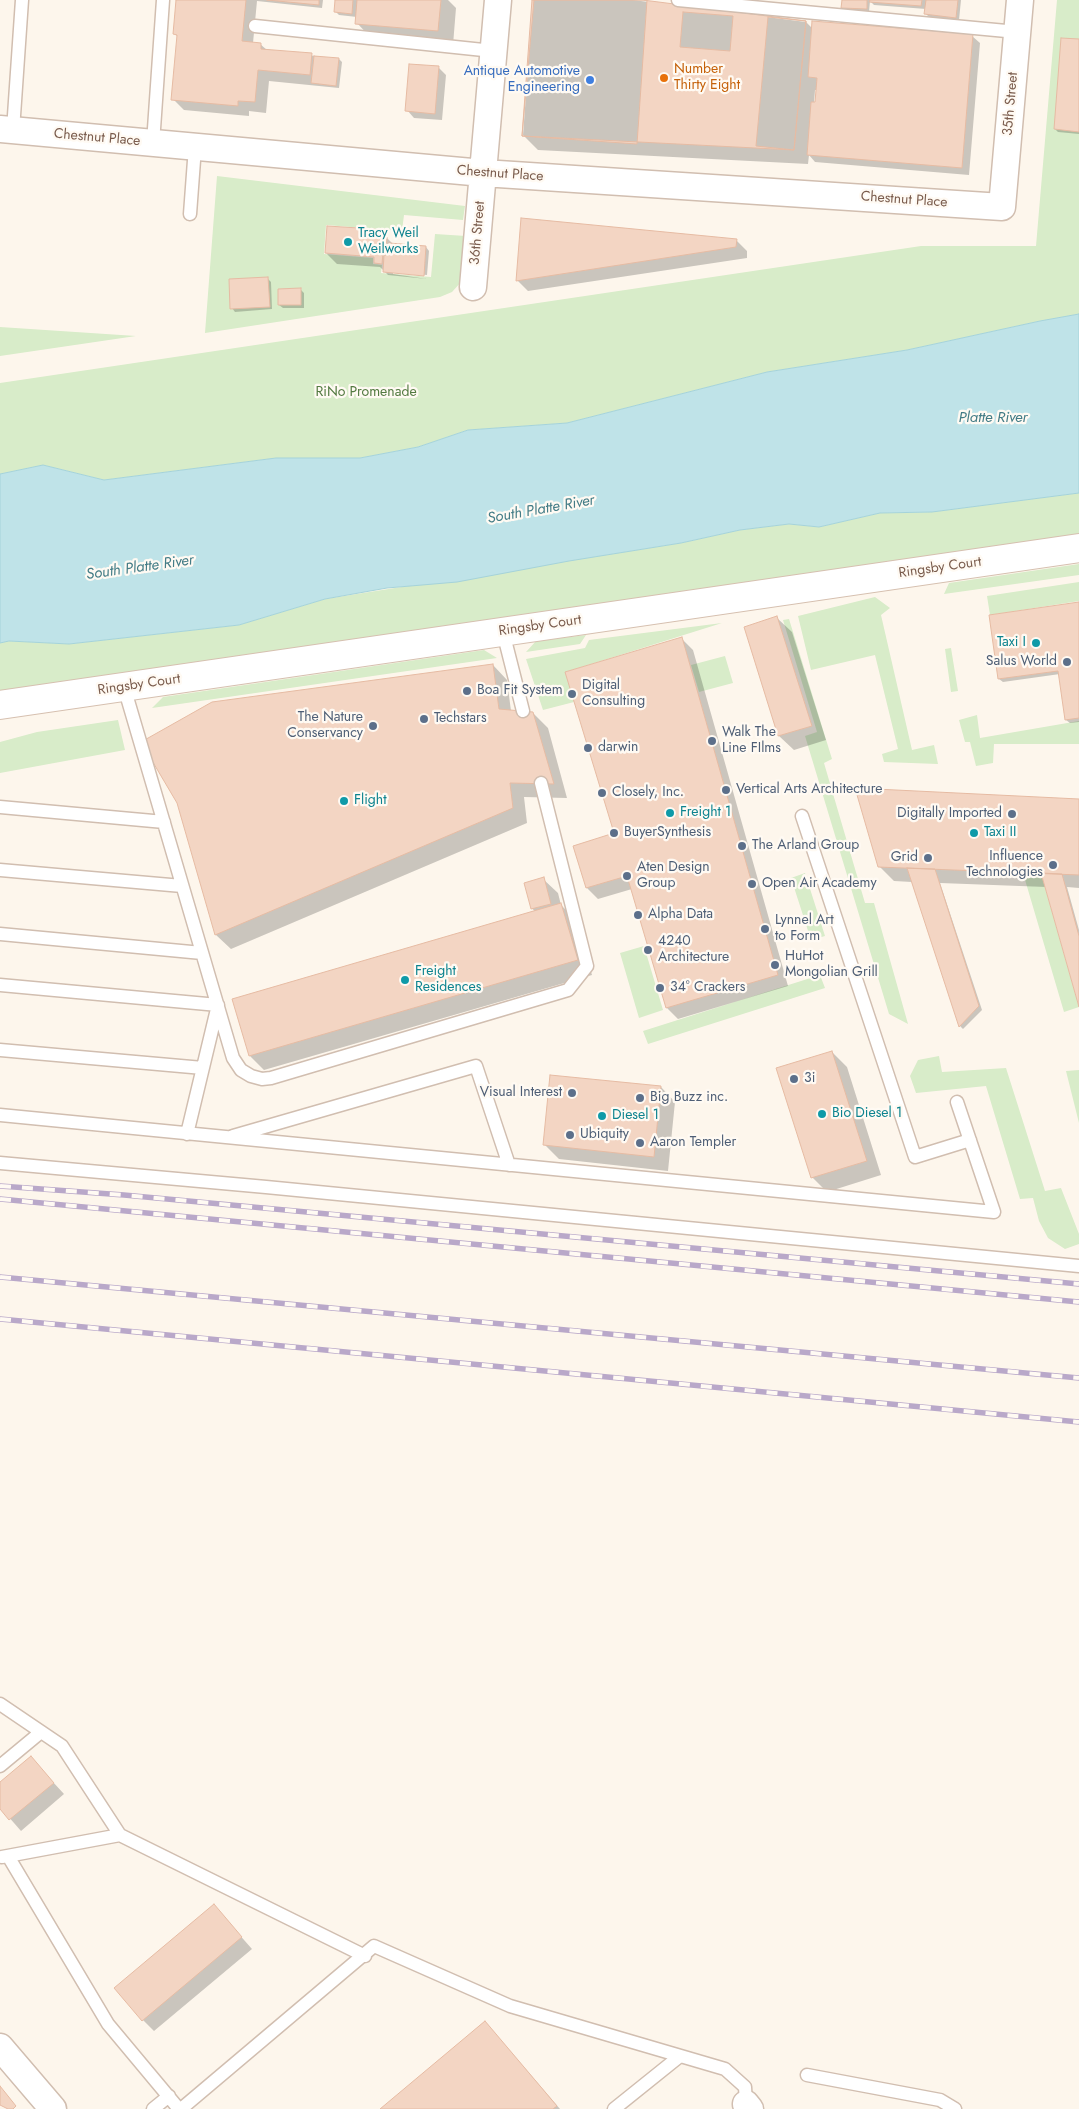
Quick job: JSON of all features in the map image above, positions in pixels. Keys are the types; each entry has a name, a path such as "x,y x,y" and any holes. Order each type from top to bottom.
{"street":[{"name":"36th Street","path":"473,287 498,0"},
{"name":"35th Street","path":"1002,207 1020,0"},
{"name":"Chestnut Place","path":"6,129 483,173 1002,207"},
{"name":"Ringsby Court","path":"0,705 1079,548"},
{"path":"0,2047 53,2109"}],"lane":[{"path":"6,129 22,0"},
{"path":"153,143 164,0"},
{"path":"678,0 808,6 1017,32"},
{"path":"255,26 494,51"},
{"path":"190,214 195,146"},
{"path":"503,632 523,711"},
{"path":"124,687 236,1064 251,1076 262,1079 272,1078 568,990 587,966 541,783"},
{"path":"0,807 164,822"},
{"path":"802,816 915,1157 970,1140"},
{"path":"0,870 182,886"},
{"path":"0,934 202,953"},
{"path":"0,985 218,1005"},
{"path":"187,1134 218,1005"},
{"path":"0,1050 203,1068"},
{"path":"226,1138 476,1066 509,1165"},
{"path":"0,1115 994,1212 957,1102"},
{"path":"0,1163 326,1192 1079,1266"},
{"path":"0,1704 62,1746 120,1834 365,1956"},
{"path":"0,1766 40,1732"},
{"path":"120,1834 4,1857 108,2024 180,2109 365,1956 374,1946 510,2006 725,2069 745,2087 746,2107"},
{"path":"614,2109 680,2056"},
{"path":"807,2075 940,2100 955,2109"},
{"path":"153,2109 168,2096"}],"green space":[{"name":"RiNo Promenade","path":"1057,0 1079,0 1079,314 907,350 767,372 567,423 468,430 418,447 360,458 276,458 104,480 43,465 0,474 0,383 921,246 1036,246"},
{"path":"217,176 465,206 463,220 404,215 402,231 326,225 324,254 373,258 373,264 382,265 381,273 431,277 435,234 466,236 462,281 452,292 440,297 205,333"},
{"path":"0,327 136,336 0,356"},
{"path":"1079,493 1079,537 0,691 0,643 9,641 69,644 239,625 325,599 681,543 740,530 789,524 819,527 880,513 932,512"},
{"path":"1079,564 1079,575 944,594 949,583"},
{"path":"1079,582 1079,601 990,615 987,596"},
{"path":"875,597 890,608 881,615 912,750 934,745 938,764 884,762 882,754 898,749 875,655 811,670 798,616"},
{"path":"789,619 832,759 824,763 865,903 874,903 908,1024 889,1014 805,736 817,732 783,620"},
{"path":"722,623 566,672 574,702 543,710 526,659 585,648 589,640"},
{"path":"586,635 580,644 526,652 536,641"},
{"path":"951,648 958,691 951,692 945,649"},
{"path":"484,650 497,658 152,708 163,697"},
{"path":"725,656 733,683 699,692 691,665"},
{"path":"977,715 980,738 1079,721 1079,744 994,744 993,763 976,766 970,742 965,742 959,720"},
{"path":"118,720 125,750 0,773 0,742 37,732"},
{"path":"805,873 825,936 811,940 791,878"},
{"path":"1023,873 1041,873 1079,1007 1064,1012"},
{"path":"644,946 663,1010 639,1018 620,953"},
{"path":"820,975 825,988 648,1044 643,1031"},
{"path":"939,1056 942,1072 1006,1068 1045,1191 1061,1188 1079,1234 1079,1244 1065,1249 1048,1238 1039,1221 1033,1198 1020,1199 986,1086 916,1093 910,1076 918,1060"},
{"path":"1079,1070 1079,1123 1066,1071"}],"water":[{"name":"Platte River","path":"1079,314 1079,493 932,512 880,513 819,527 789,524 740,530 681,543 457,582 387,588 325,599 239,625 69,644 9,641 0,643 0,474 43,465 104,480 276,458 360,458 418,447 468,430 567,423 767,372 907,350"}],"building":[{"path":"176,0 246,0 242,41 261,43 261,49 312,53 310,75 258,70 255,102 238,101 238,106 171,100 177,35 173,34"},
{"path":"267,0 319,0 319,5"},
{"path":"335,0 353,0 352,14 334,12"},
{"path":"357,0 441,0 438,31 355,24"},
{"path":"532,0 647,0 637,144 522,136"},
{"name":"Number Thirty Eight","path":"534,0 643,0 806,21 794,150 522,136"},
{"path":"842,0 867,0 867,9 841,8"},
{"path":"870,0 922,0 921,6 869,2"},
{"path":"926,0 958,0 956,18 924,14"},
{"path":"683,12 733,16 730,51 680,47"},
{"path":"768,17 806,21 794,150 756,146"},
{"path":"812,21 973,34 962,168 807,155 811,102 815,102 817,78 808,77"},
{"path":"1061,38 1079,39 1079,132 1054,129"},
{"path":"314,56 339,58 336,86 311,83"},
{"path":"409,64 439,66 435,114 405,111"},
{"path":"521,218 737,239 736,247 516,281"},
{"path":"327,226 375,229 374,236 387,237 386,253 383,253 382,264 374,263 374,257 325,253"},
{"path":"389,243 426,246 424,276 383,272 384,255 388,255"},
{"path":"268,277 270,307 230,309 229,279"},
{"path":"301,288 301,305 278,305 278,289"},
{"name":"Taxi I","path":"1079,602 1079,718 1065,720 1058,671 998,679 989,615"},
{"path":"777,616 812,726 778,736 744,627"},
{"name":"Freight 1","path":"682,637 778,975 666,1008 627,876 586,888 573,846 614,833 565,672"},
{"name":"Flight","path":"493,664 499,709 533,712 554,784 510,783 513,808 215,935 177,803 141,742 212,702"},
{"name":"Taxi II","path":"855,788 1079,799 1079,875 878,867"},
{"path":"907,868 935,869 979,1006 959,1027"},
{"path":"1041,873 1062,874 1079,936 1079,1007"},
{"path":"544,877 551,904 531,909 524,883"},
{"name":"Freight Residences","path":"561,903 578,960 249,1056 232,999"},
{"name":"Bio Diesel 1","path":"832,1051 867,1161 811,1178 776,1068"},
{"name":"Diesel 1","path":"550,1075 661,1086 654,1157 543,1145"},
{"path":"31,1756 54,1783 9,1820 0,1809 0,1782"},
{"path":"214,1904 242,1937 142,2021 114,1988"},
{"path":"485,2021 557,2106 553,2109 380,2109"},
{"path":"0,2086 16,2106 13,2109 0,2105"}],"railway":[{"path":"0,1186 124,1195 1079,1284"},
{"path":"0,1199 1079,1302"},
{"path":"0,1277 1079,1378"},
{"path":"0,1319 1079,1422"}],"place":[{"name":"Number Thirty Eight","path":"664,78"},
{"name":"Antique Automotive Engineering","path":"590,80"},
{"name":"Tracy Weil Weilworks","path":"348,242"},
{"name":"Taxi I","path":"1036,643"},
{"name":"Salus World","path":"1067,662"},
{"name":"Boa Fit System","path":"467,691"},
{"name":"Digital Consulting","path":"572,694"},
{"name":"Techstars","path":"424,719"},
{"name":"The Nature Conservancy","path":"373,726"},
{"name":"Walk The Line FIlms","path":"712,741"},
{"name":"darwin","path":"588,748"},
{"name":"Vertical Arts Architecture","path":"726,790"},
{"name":"Closely, Inc.","path":"602,793"},
{"name":"Flight","path":"344,801"},
{"name":"Freight 1","path":"670,813"},
{"name":"Digitally Imported","path":"1012,814"},
{"name":"BuyerSynthesis","path":"614,833"},
{"name":"Taxi II","path":"974,833"},
{"name":"The Arland Group","path":"742,846"},
{"name":"Grid","path":"928,858"},
{"name":"Influence Technologies","path":"1053,865"},
{"name":"Aten Design Group","path":"627,876"},
{"name":"Open Air Academy","path":"752,884"},
{"name":"Alpha Data","path":"638,915"},
{"name":"Lynnel Art to Form","path":"765,929"},
{"name":"4240 Architecture","path":"648,950"},
{"name":"HuHot Mongolian Grill","path":"775,965"},
{"name":"Freight Residences","path":"405,980"},
{"name":"34° Crackers","path":"660,988"},
{"name":"3i","path":"794,1079"},
{"name":"Visual Interest","path":"572,1093"},
{"name":"Big Buzz inc.","path":"640,1098"},
{"name":"Bio Diesel 1","path":"822,1114"},
{"name":"Diesel 1","path":"602,1116"},
{"name":"Ubiquity","path":"570,1135"},
{"name":"Aaron Templer","path":"640,1143"}],"water label":[{"name":"South Platte River","path":"541,510"},
{"name":"South Platte River","path":"140,568"}]}
